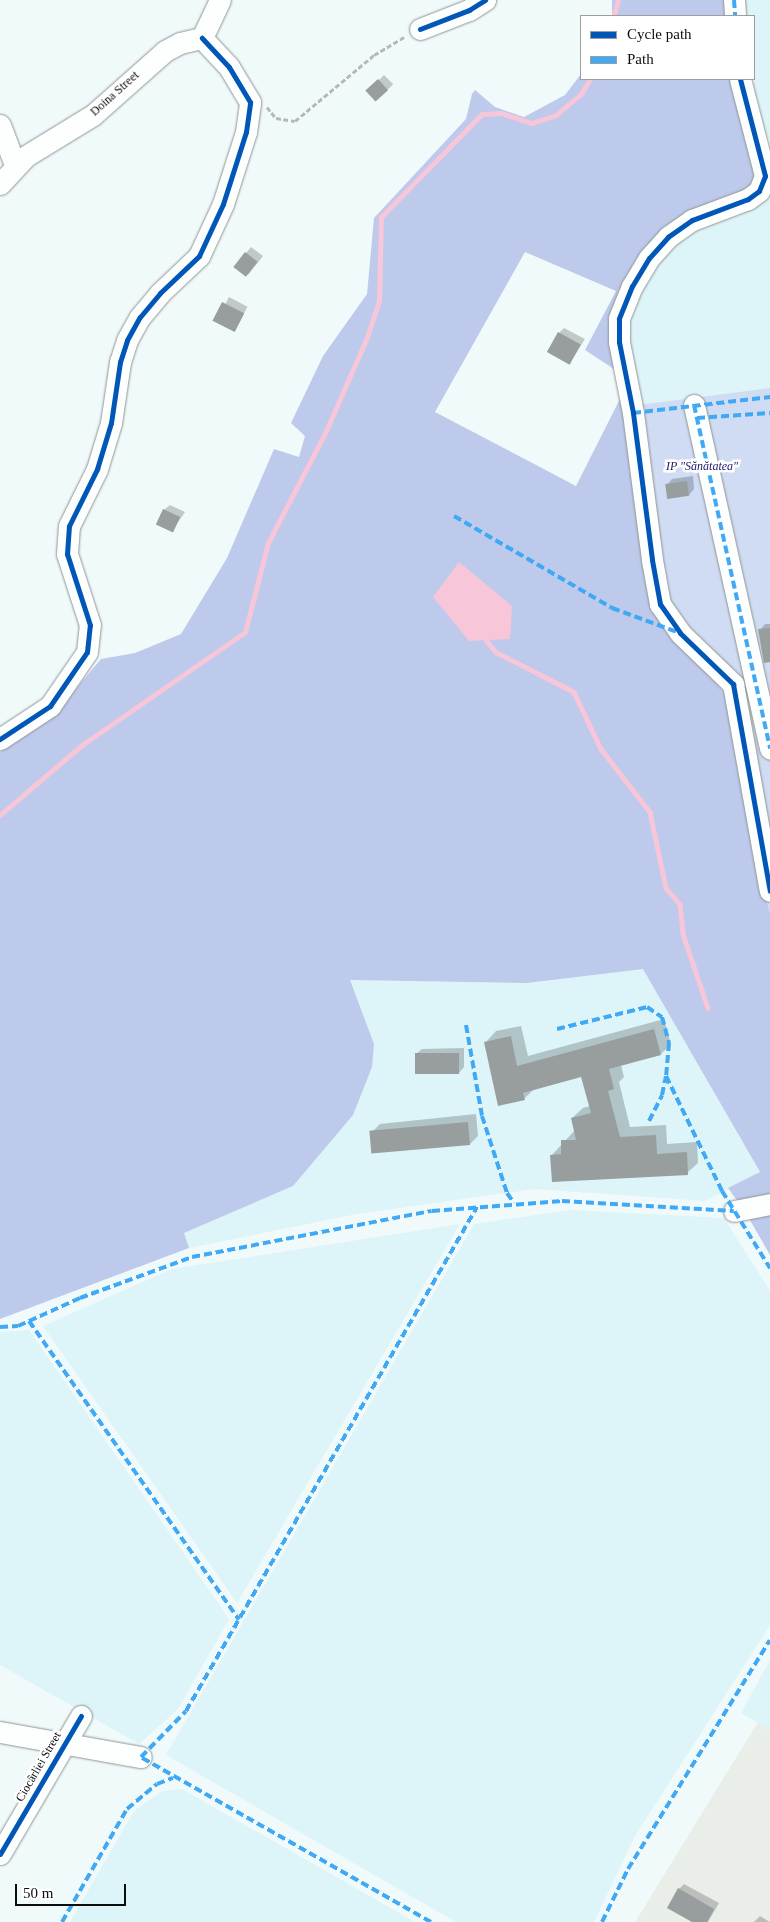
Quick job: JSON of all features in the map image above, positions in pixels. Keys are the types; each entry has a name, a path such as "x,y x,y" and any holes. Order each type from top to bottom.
{"street":[{"path":"0,739 50,706 87,652 90,625 67,554 69,526 97,469 111,423 120,362 127,340 140,317 160,293 199,256 223,204 250,114 250,102 244,90 229,67 202,38 220,0"},
{"path":"420,29 469,10 485,0"},
{"path":"734,0 735,15"},
{"name":"Doina Street","path":"0,184 16,165 93,115 165,51 180,43 202,38"},
{"path":"740,80 765,176 759,191 748,199 692,220 668,237 649,258 632,286 619,318 619,342 633,413 652,560 660,604 680,633 733,684 770,891"},
{"path":"0,125 16,165"},
{"path":"694,406 770,746"},
{"path":"734,1211 770,1204"},
{"name":"Ciocârliei Street","path":"0,1854 80,1716"},
{"path":"0,1732 141,1757"}],"path":[{"path":"244,90 263,102 276,118 295,121 374,55 420,29"}],"shaded area":[{"path":"612,0 730,0 730,15 612,15"},
{"path":"745,0 770,0 770,142 754,100 755,15 746,15"},
{"path":"580,75 580,80 737,80 758,172 753,187 643,259 617,371 585,350 616,291 525,252 435,412 576,486 622,395 651,591 736,711 761,883 770,913 770,1196 738,1202 728,1188 760,1172 643,969 527,983 350,980 374,1044 372,1067 353,1115 293,1186 184,1233 189,1248 0,1319 0,752 69,697 101,659 135,653 181,634 227,558 274,449 299,457 305,436 291,423 323,356 367,294 374,218 466,119 472,94 475,90 495,107 524,117 565,95"},
{"path":"770,188 770,388 638,405 625,337 634,295 670,240"},
{"path":"459,562 512,606 510,639 469,641 433,597"},
{"path":"633,968 644,969 760,1173 705,1201 535,1189 357,1214 189,1248 184,1233 293,1186 374,1044 349,980 527,983"},
{"path":"571,1210 724,1218 770,1291 770,1625 635,1836 594,1922 456,1922 166,1755 474,1224"},
{"path":"770,1211 770,1255 747,1215"},
{"path":"460,1224 237,1603 43,1326 172,1269"},
{"path":"29,1330 229,1619 178,1709 139,1744 0,1665 0,1332"},
{"path":"770,1660 770,1730 741,1713"},
{"path":"758,1722 770,1730 770,1922 635,1922"},
{"path":"182,1789 415,1922 70,1922 134,1811 162,1791"}],"green space":[{"name":"IP \"Sănătatea\"","path":"770,388 770,913 672,635 638,405"}],"building":[{"path":"378,79 388,90 375,102 365,90"},
{"path":"245,252 258,262 246,277 233,267"},
{"path":"222,302 244,313 235,332 212,321"},
{"path":"558,332 581,345 570,365 547,352"},
{"path":"687,481 689,496 667,499 665,484"},
{"path":"163,509 180,517 173,532 156,524"},
{"path":"770,628 770,662 764,663 758,629"},
{"path":"654,1029 661,1055 609,1069 614,1089 608,1091 620,1137 656,1135 657,1154 687,1152 688,1175 552,1182 550,1155 561,1154 561,1140 576,1140 571,1118 591,1113 581,1077 523,1093 525,1100 498,1106 484,1042 511,1036 517,1066"},
{"path":"415,1053 459,1053 459,1074 415,1074"},
{"path":"468,1122 470,1145 371,1154 369,1131"},
{"path":"678,1888 714,1909 707,1922 692,1922 667,1908"}],"waterway":[{"path":"614,15 618,0"},
{"path":"0,815 82,745 245,632 268,543 326,431 366,340 379,301 381,217 482,114 501,113 532,123 556,115 581,94 589,80"},
{"path":"486,640 496,652 574,692 601,749 650,812 666,888 680,904 683,934 708,1008"}],"marked path":[{"path":"734,0 735,15"},
{"path":"633,413 770,397"},
{"path":"694,405 770,749"},
{"path":"697,418 770,413"},
{"path":"454,516 612,608 677,632"},
{"path":"557,1029 647,1007 662,1017 669,1043 666,1076 722,1191 770,1268"},
{"path":"466,1025 482,1116 507,1193 514,1203"},
{"path":"649,1121 662,1095 666,1076"},
{"path":"0,1327 18,1326 80,1298 192,1257 432,1211 562,1201 734,1211"},
{"path":"431,1922 141,1757 186,1711 477,1207"},
{"path":"29,1321 239,1620"},
{"path":"602,1922 628,1869 770,1640"},
{"path":"62,1922 127,1809 157,1784 173,1778"}],"cycle path":[{"path":"420,29 469,10 485,0"},
{"path":"0,739 50,706 87,652 90,625 67,554 69,526 97,469 111,423 120,362 127,340 140,317 160,293 199,256 223,204 246,132 250,102 229,67 202,38"},
{"path":"740,80 765,176 759,191 748,199 692,220 668,237 649,258 632,286 619,319 619,342 633,413 652,560 660,604 680,633 733,684 770,891"},
{"path":"0,1854 81,1716"}]}
